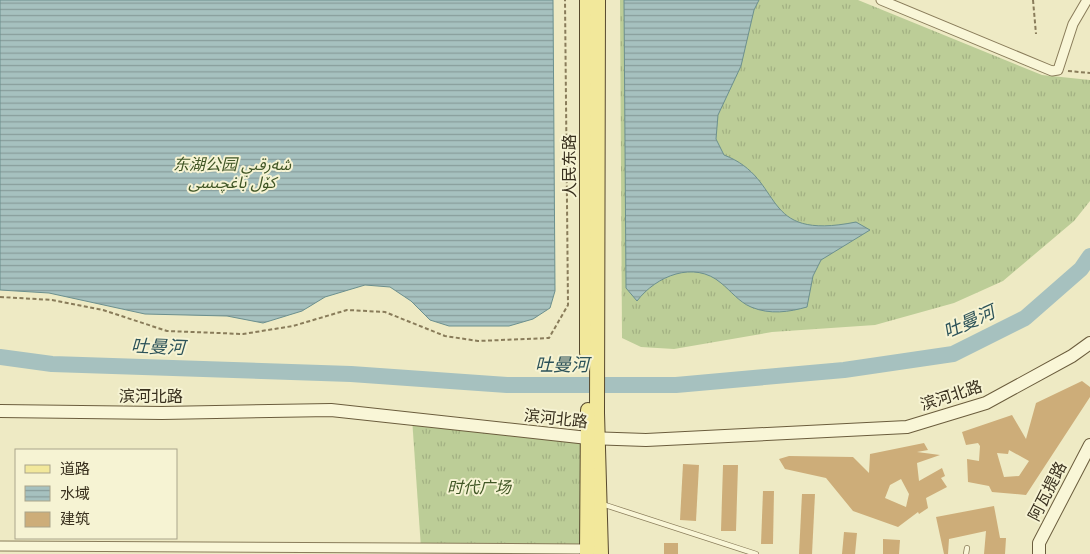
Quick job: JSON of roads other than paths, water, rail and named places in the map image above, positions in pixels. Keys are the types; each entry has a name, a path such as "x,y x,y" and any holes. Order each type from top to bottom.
{"main road":[{"name":"人民东路","path":"586,0 592,330"},
{"name":"人民东路","path":"592,330 598,0"},
{"path":"592,330 593,438 600,504 601,554"},
{"name":"滨河北路","path":"0,411 162,413 331,410 593,438 646,440 907,427 986,403 1072,356 1090,343"},
{"path":"587,551 593,438"},
{"name":"阿瓦提路","path":"1037,550 1090,445"}],"street":[{"path":"880,0 1052,71 1058,70 1073,24 1087,0"},
{"path":"0,546 61,550 587,551"}],"lane":[{"path":"600,504 756,554"},
{"path":"966,554 967,548"}],"water":[{"name":"东湖公园 شەرقىي كۆل باغچىسى","path":"0,0 553,0 555,291 550,308 533,319 509,326 449,326 430,320 411,301 390,287 365,285 325,297 302,311 263,323 227,316 145,314 49,293 0,290"},
{"path":"624,0 759,0 754,10 741,66 718,115 716,139 724,155 744,166 757,178 776,205 787,216 802,223 824,226 856,222 870,230 821,260 813,276 807,307 779,312 758,310 743,302 710,276 699,273 688,272 665,278 654,284 637,301 626,288"}],"waterway":[{"name":"吐曼河","path":"0,357 52,364 351,374 507,385 676,385 844,370 953,354 1025,318 1081,269 1090,256"}],"park label":[{"name":"时代广场","path":"479,487"}]}
